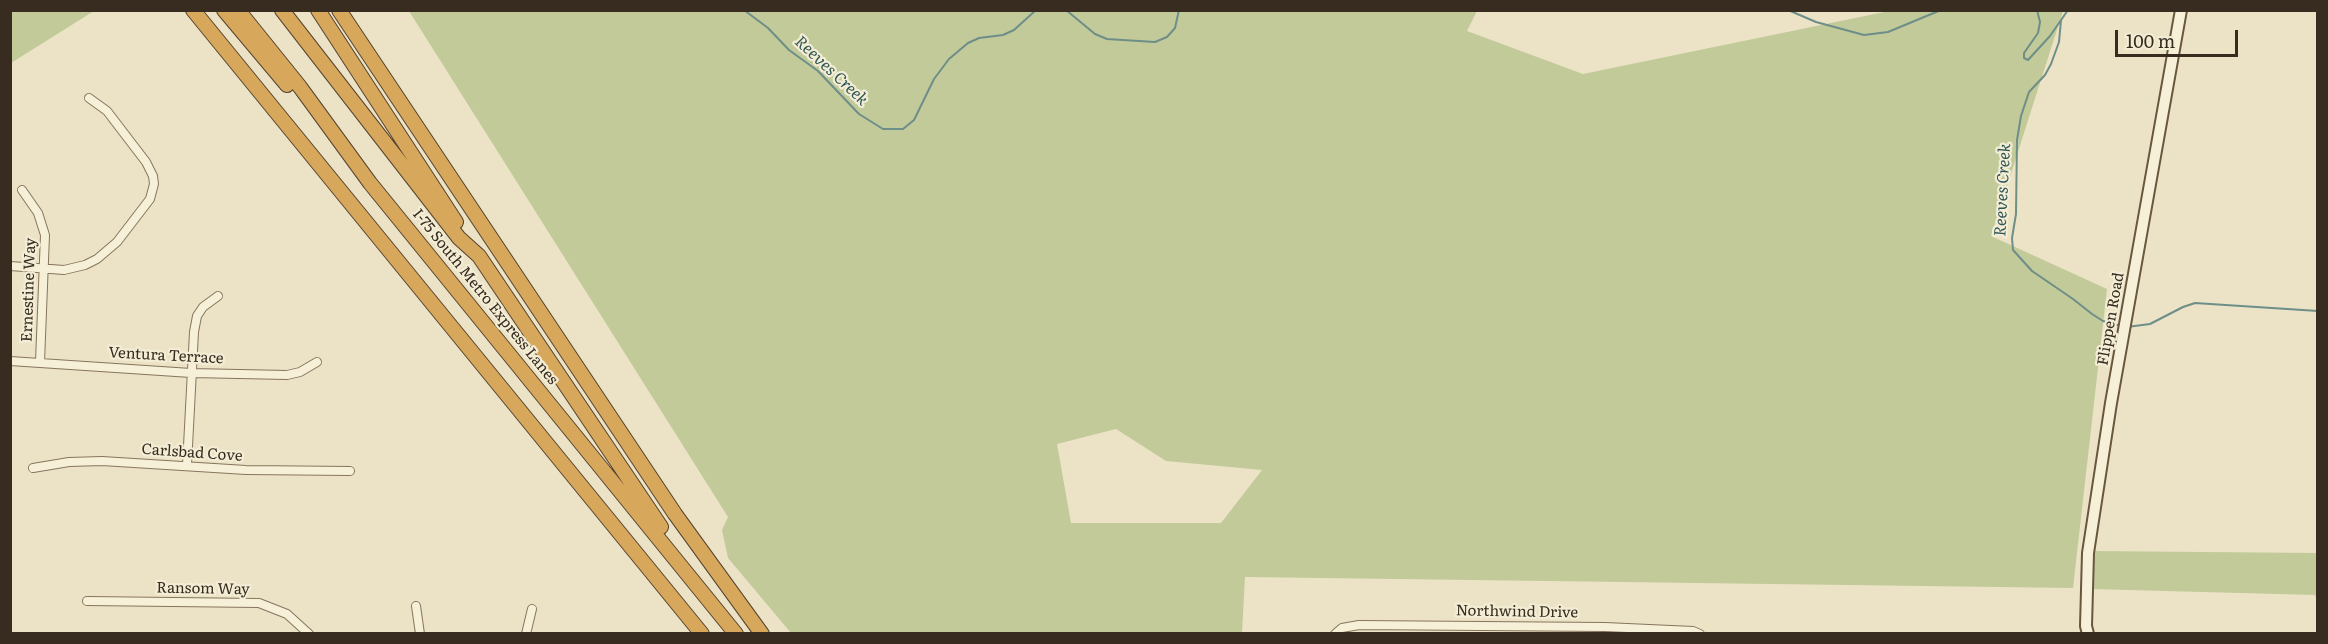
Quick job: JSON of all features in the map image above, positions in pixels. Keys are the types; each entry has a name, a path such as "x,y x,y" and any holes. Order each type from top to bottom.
{"highway":[{"path":"194,10 702,633"},
{"path":"224,10 368,180"},
{"name":"I-75 South Metro Express Lanes","path":"238,10 300,87 368,180 736,633"},
{"name":"I-75 South Metro Express Lanes","path":"282,10 459,238 479,256 711,601"},
{"path":"318,10 479,256"},
{"path":"339,10 675,514 762,633"}],"street":[{"name":"Flippen Road","path":"2088,633 2086,626 2088,553 2111,403 2181,10"},
{"path":"10,266 45,270 75,269 98,259 117,242 150,199 153,192 153,176 146,162 107,111 89,98"},
{"name":"Ernestine Way","path":"22,190 38,213 46,247 40,362"},
{"path":"187,465 190,373 194,332 197,316 203,307 218,296"},
{"name":"Ventura Terrace","path":"10,361 190,373 287,375 300,372 317,363"},
{"name":"Carlsbad Cove","path":"33,468 84,461 301,472 350,471"},
{"name":"Ransom Way","path":"87,601 259,603 287,614 309,633"},
{"path":"416,606 420,633"},
{"path":"526,633 532,609"},
{"name":"Northwind Drive","path":"1335,633 1342,628 1359,624 1457,629 1693,631 1700,633"}],"green space":[{"path":"11,10 94,10 94,11 11,63"},
{"path":"409,11 1477,11 1467,31 1583,74 1889,11 2063,11 1991,236 2107,289 2073,588 1245,577 1242,633 791,633 728,558 722,530 728,517","holes":["1116,429 1166,461 1262,470 1221,523 1071,523 1057,444"]},
{"path":"2092,551 2317,553 2317,600 2315,595 2090,589"}],"waterway":[{"name":"Reeves Creek","path":"744,10 768,28 789,50 818,71 859,114 883,129 903,129 914,120 934,79 949,59 968,43 979,38 1003,35 1014,30 1036,10"},
{"name":"Reeves Creek","path":"1066,10 1095,34 1107,39 1155,42 1167,37 1175,28 1179,10"},
{"name":"Reeves Creek","path":"1788,10 1816,22 1864,35 1888,32 1941,10"},
{"name":"Reeves Creek","path":"2037,10 2040,22 2038,33 2024,53 2024,58 2028,60 2050,36 2068,10"},
{"name":"Reeves Creek","path":"2061,20 2059,42 2051,64 2045,75 2029,92 2021,116 2017,140 2013,250 2032,271 2092,314 2103,321 2121,326"},
{"name":"Reeves Creek","path":"2127,327 2150,324 2195,303 2318,311"}]}
